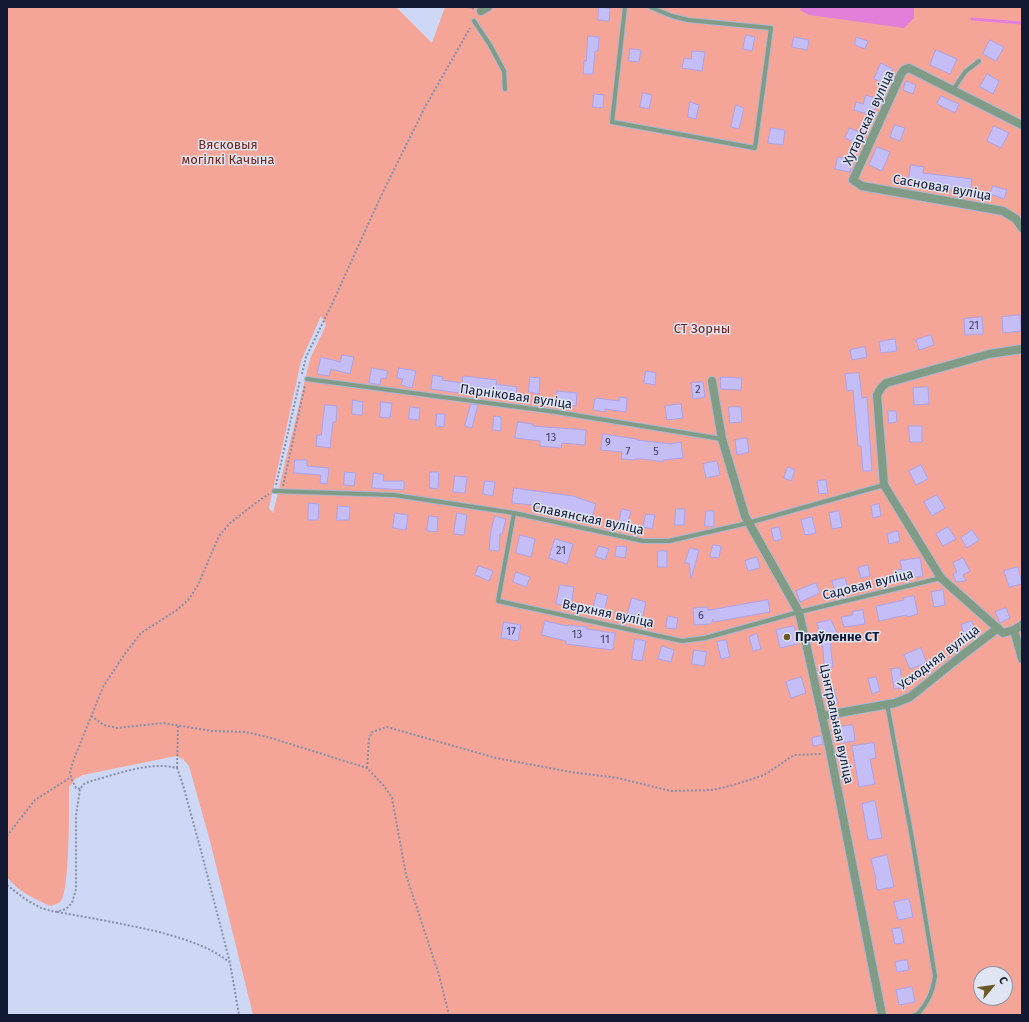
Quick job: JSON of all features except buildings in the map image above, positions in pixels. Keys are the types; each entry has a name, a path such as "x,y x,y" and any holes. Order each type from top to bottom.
{"street":[{"path":"480,11 488,7"},
{"name":"Хутарская вуліца","path":"853,180 900,74 904,70 909,68 953,90"},
{"path":"953,90 1022,125"},
{"name":"Сасновая вуліца","path":"853,180 862,186 1002,210 1016,220 1022,228"},
{"path":"1022,348 989,354 886,383 877,395 884,485 941,578 1003,633 1014,630 1022,625"},
{"name":"Цэнтральная вуліца","path":"712,381 722,439 748,523 799,612 830,754 882,1015"},
{"name":"Усходняя вуліца","path":"822,716 896,703 910,697 998,628"},
{"path":"1014,630 1022,659"}],"lane":[{"path":"625,7 612,122 755,148 771,28 688,20 672,16 650,7"},
{"path":"474,21 490,45 504,71 505,88"},
{"path":"953,90 965,72 979,61"},
{"name":"Парніковая вуліца","path":"307,379 556,412 722,439"},
{"name":"Славянская вуліца","path":"274,491 394,495 514,513 643,541 669,541 748,523 884,485"},
{"name":"Верхняя вуліца","path":"514,513 498,601 682,641 705,638 799,612"},
{"name":"Садовая вуліца","path":"799,612 941,578"},
{"path":"888,704 935,976 933,991 928,1002 918,1014 915,1015"}],"path":[{"path":"80,789 76,788 70,772 103,687 141,632 177,610 189,599 198,585 219,536 230,524 257,502 274,491 306,357 332,304 380,196 425,107 474,21"},
{"path":"281,491 307,379"},
{"path":"296,396 303,397"},
{"path":"91,716 104,725 117,728 163,723 212,731 246,732 271,738 367,768 384,786 392,798 406,875 439,975 449,1015"},
{"path":"178,725 177,768 193,820 230,963 239,1015"},
{"path":"367,768 369,739 372,732 387,727 496,758 571,772 618,778 671,791 712,790 730,786 764,775 794,755 830,754"},
{"path":"55,912 66,909 72,903 76,889 76,816 80,789 84,784 153,766 166,765 177,768"},
{"path":"7,836 35,800 71,777"},
{"path":"7,885 25,899 41,908 55,912 130,925 173,936 206,947 230,963"}],"green space":[{"path":"7,7 396,7 432,43 445,7 1022,7 1022,1015 253,1015 210,841 189,766 183,759 176,756 83,775 75,779 69,787 69,828 66,881 64,893 60,902 50,906 21,891 7,877","holes":["321,316 326,325 310,359 273,513 269,508 301,361"]}],"shaded area":[{"path":"801,7 914,7 914,18 904,28 809,15 800,10"}],"waterway":[{"path":"972,19 1022,23"}],"place":[{"name":"Праўленне СТ","path":"787,637"}],"park label":[{"name":"Вясковыя могілкі Качына","path":"228,152"},
{"name":"СТ Зорны","path":"702,329"}]}
